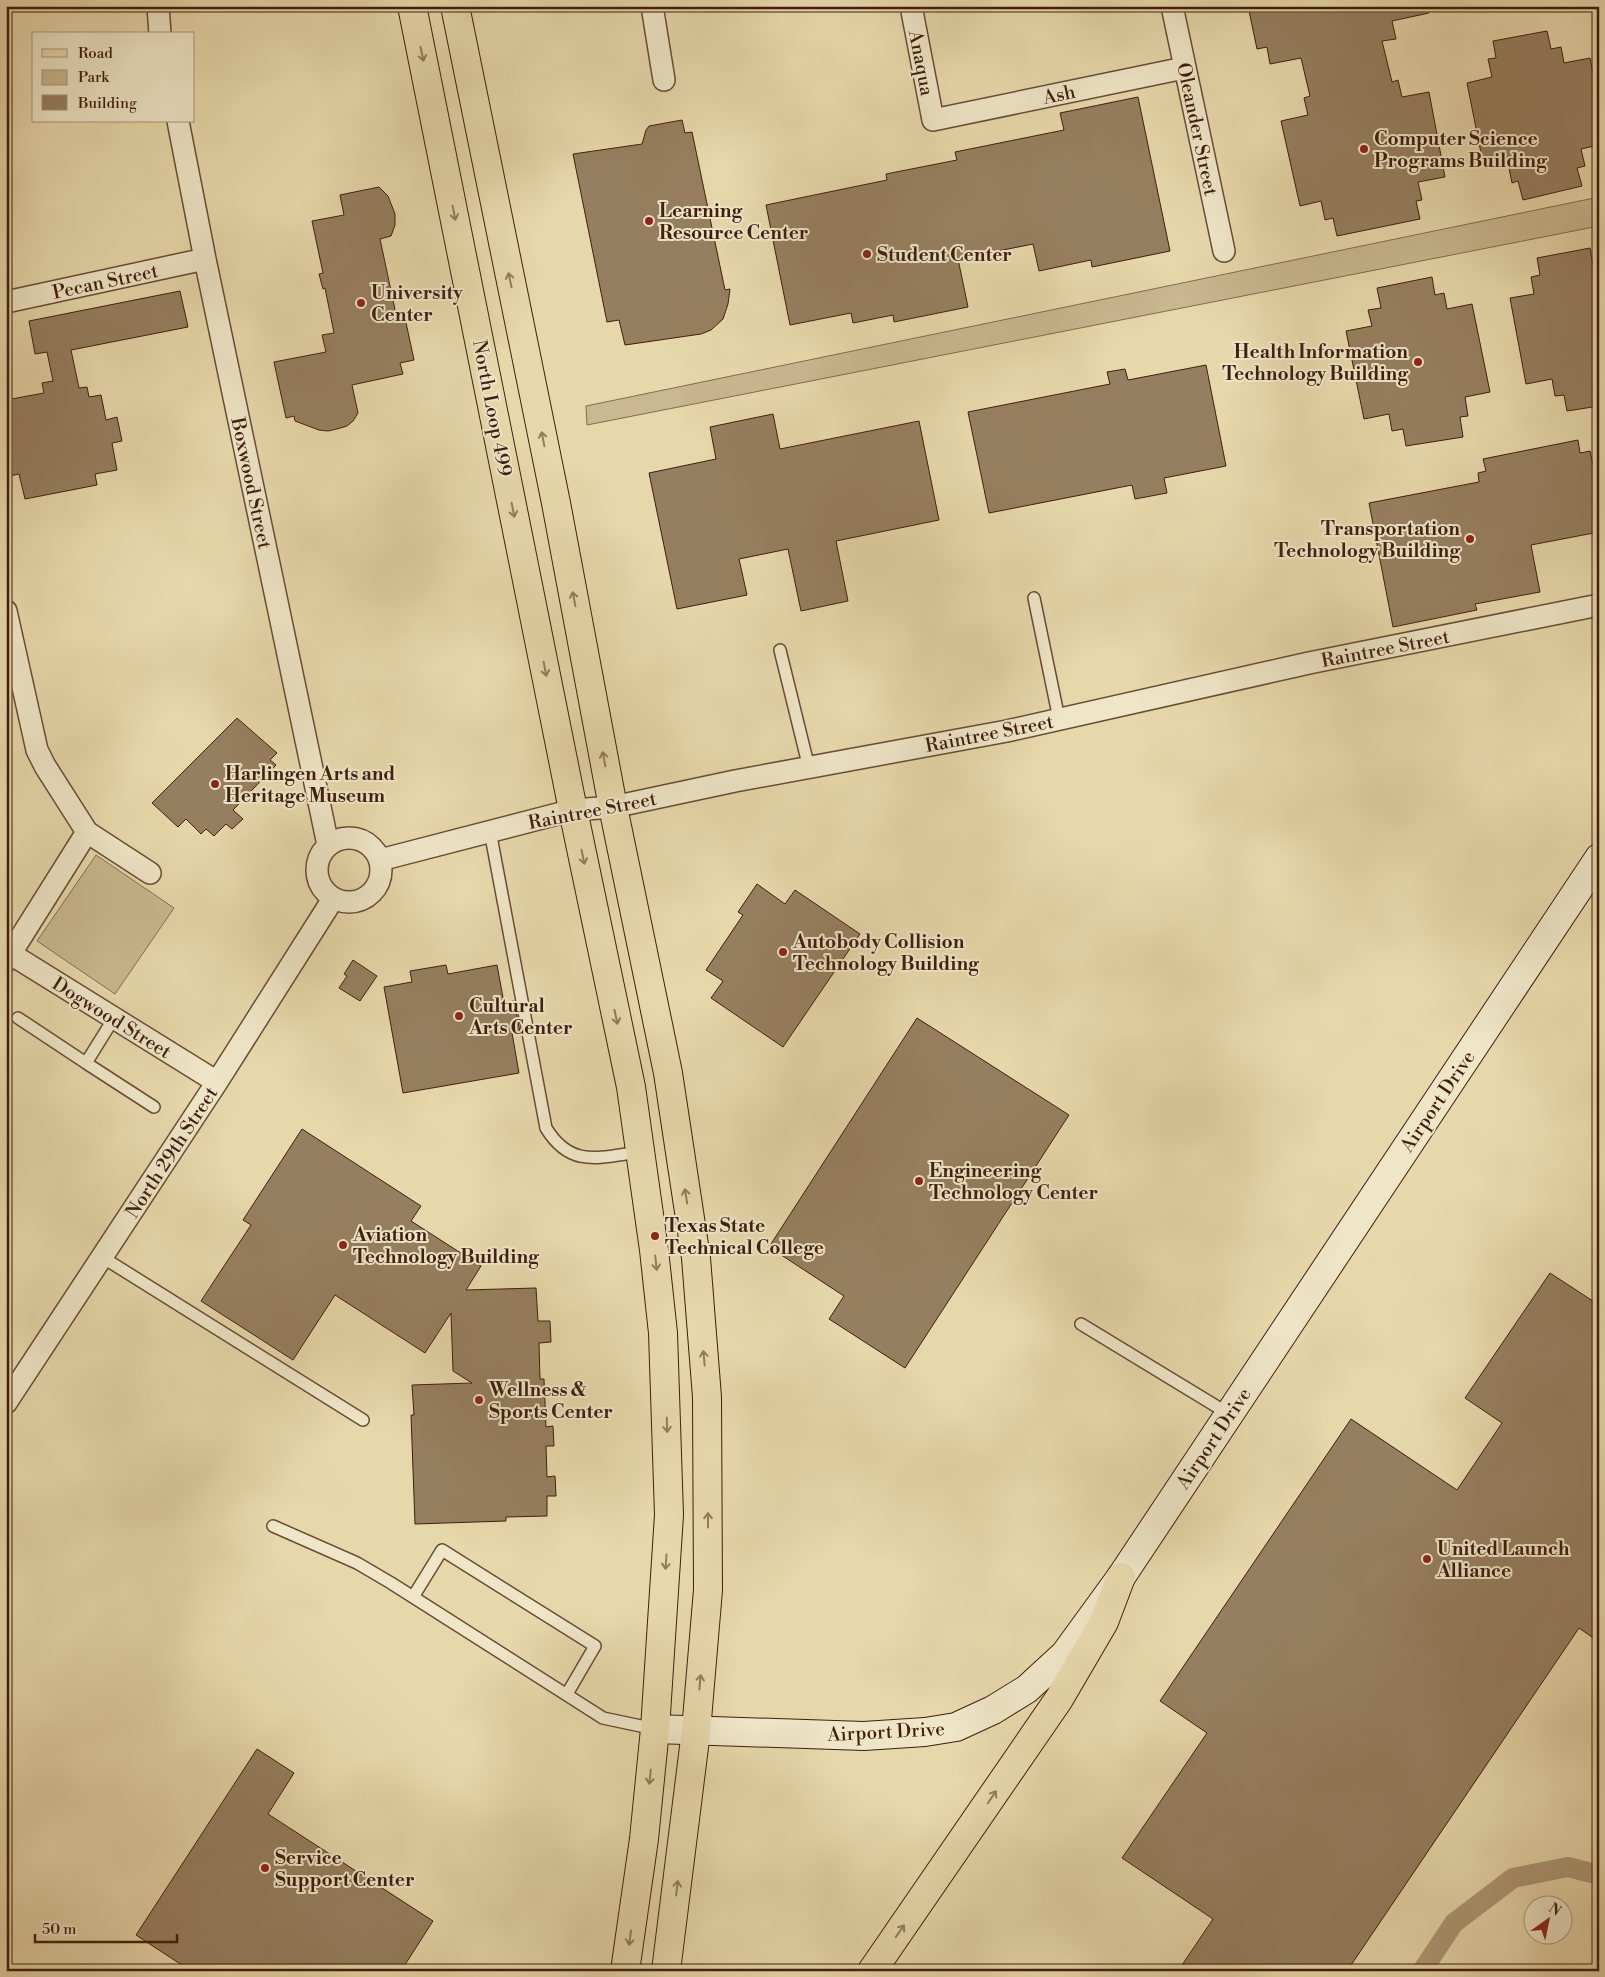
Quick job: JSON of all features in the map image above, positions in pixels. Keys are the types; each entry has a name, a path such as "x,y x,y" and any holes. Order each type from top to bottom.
{"main road":[{"name":"North Loop 499","path":"412,6 573,810 631,1087 664,1333 669,1515 655,1729 644,1839 625,1971"},
{"path":"455,6 556,503 613,806 668,1073 696,1258 707,1398 708,1590 696,1731 666,1971"},
{"path":"872,1971 1060,1699 1104,1622 1121,1577"}],"street":[{"path":"158,6 160,32"},
{"path":"652,6 664,80"},
{"name":"Anaqua","path":"911,6 933,120"},
{"name":"Oleander Street","path":"1172,6 1224,251"},
{"name":"Ash","path":"933,120 1184,68"},
{"name":"Boxwood Street","path":"178,122 205,259 328,845"},
{"name":"Pecan Street","path":"6,302 205,259"},
{"name":"Raintree Street","path":"380,860 573,810 613,806 1007,731 1309,663 1599,605"},
{"path":"6,611 37,750 45,766 87,832 150,873"},
{"path":"8,955 87,832"},
{"path":"342,839 358,839 371,847 380,860 381,875 375,890 363,900 348,903 333,899 322,888 316,873 319,858 328,845 342,839"},
{"name":"Airport Drive","path":"655,1729 864,1736 925,1732 956,1727 993,1710 1027,1689 1065,1654 1121,1577 1599,858"},
{"name":"North 29th Street","path":"6,1403 217,1082 333,899"},
{"name":"Dogwood Street","path":"8,955 217,1082"}],"lane":[{"path":"1034,598 1059,720"},
{"path":"780,650 808,768"},
{"path":"490,831 546,1128 559,1146 579,1157 590,1158 640,1152"},
{"path":"18,1018 154,1107"},
{"path":"86,1063 114,1018"},
{"path":"102,1257 363,1420"},
{"path":"1081,1324 1229,1414"},
{"path":"273,1526 357,1563 603,1718 655,1729"},
{"path":"413,1597 442,1550 595,1646 567,1694"}],"green space":[{"path":"1599,197 1599,226 587,425 586,406"},
{"path":"96,855 174,908 115,994 37,941"}],"building":[{"name":"Computer Science Programs Building","path":"1248,6 1429,6 1429,13 1392,21 1396,39 1382,41 1392,82 1398,80 1402,97 1429,92 1445,177 1418,182 1422,200 1416,201 1420,219 1337,236 1333,218 1325,220 1321,201 1300,206 1281,121 1308,115 1304,98 1310,96 1301,58 1270,64 1267,47 1257,49"},
{"path":"1547,31 1551,49 1561,47 1564,63 1590,58 1599,103 1599,145 1581,149 1585,166 1577,168 1582,186 1523,200 1518,181 1512,183 1508,163 1484,168 1467,83 1492,77 1488,59 1496,58 1493,41"},
{"path":"1138,97 1170,251 1092,267 1091,260 1039,271 1033,244 958,259 968,307 894,322 893,315 853,323 851,313 790,325 766,205 887,180 886,174 957,160 955,152 1064,130 1060,113"},
{"name":"Learning Resource Center","path":"682,120 685,133 692,132 725,290 730,289 728,304 723,319 711,330 701,334 625,345 619,320 607,322 573,154 642,144 649,126"},
{"name":"University Center","path":"379,187 388,196 395,214 395,225 391,236 380,239 397,319 405,318 414,360 400,363 403,374 352,385 358,413 353,421 347,426 337,429 319,430 295,421 294,416 286,418 274,362 326,352 322,335 334,333 325,288 323,289 319,274 323,273 312,221 344,215 340,195"},
{"path":"1590,248 1593,265 1599,264 1599,406 1567,411 1564,395 1555,396 1552,379 1526,384 1510,298 1534,294 1531,277 1540,275 1537,258"},
{"name":"Health Information Technology Building","path":"1432,277 1435,295 1444,293 1447,309 1472,304 1490,392 1465,397 1468,416 1460,417 1463,437 1406,446 1403,429 1392,431 1389,414 1364,419 1346,331 1372,326 1368,310 1381,308 1377,288"},
{"path":"180,291 188,327 71,350 79,388 87,387 89,397 101,395 106,420 117,417 122,441 112,443 117,470 95,474 97,485 25,499 19,474 10,476 6,460 6,400 44,393 42,383 53,381 47,352 35,354 29,321"},
{"path":"1206,365 1226,466 1164,478 1167,493 1135,499 1132,485 989,513 968,412 1110,384 1107,372 1125,369 1128,380"},
{"path":"773,414 780,449 919,421 939,520 836,541 848,601 801,611 788,549 739,559 747,595 677,609 649,473 716,459 710,427"},
{"name":"Transportation Technology Building","path":"1578,440 1580,453 1590,451 1599,492 1599,532 1531,545 1540,592 1475,604 1477,610 1393,627 1369,503 1479,482 1478,473 1486,471 1483,459"},
{"name":"Harlingen Arts and Heritage Museum","path":"237,718 277,753 270,760 276,765 233,810 243,819 232,829 226,824 214,836 206,829 201,834 186,819 178,827 152,803"},
{"name":"Autobody Collision Technology Building","path":"757,884 785,904 795,890 860,934 783,1047 711,998 723,981 706,970 743,915 738,912"},
{"path":"353,960 377,976 360,1001 339,988 347,976 344,974"},
{"name":"Cultural Arts Center","path":"446,965 448,974 497,965 504,1003 514,1001 520,1032 512,1033 519,1073 403,1093 384,987 412,982 410,971"},
{"name":"Engineering Technology Center","path":"917,1018 1069,1115 905,1368 829,1319 844,1296 769,1247"},
{"path":"302,1129 421,1206 411,1221 481,1266 466,1290 536,1288 538,1321 550,1321 551,1342 539,1343 540,1379 544,1379 546,1427 553,1426 554,1446 546,1446 547,1477 555,1476 556,1496 547,1496 547,1516 506,1517 506,1521 415,1524 411,1415 414,1415 412,1385 472,1383 453,1371 451,1313 425,1353 335,1295 293,1360 201,1301 251,1225 243,1220"},
{"name":"United Launch Alliance","path":"1550,1273 1599,1305 1599,1642 1579,1628 1347,1971 1178,1971 1213,1919 1122,1858 1207,1733 1160,1701 1351,1419 1457,1490 1502,1423 1465,1398"},
{"name":"Service Support Center","path":"257,1749 294,1773 268,1814 433,1921 401,1971 191,1971 136,1935"}],"waterway":[{"path":"1422,1971 1454,1923 1513,1878 1568,1867 1599,1875"}],"place":[{"name":"Computer Science Programs Building","path":"1364,149"},
{"name":"Learning Resource Center","path":"649,221"},
{"name":"Student Center","path":"867,254"},
{"name":"University Center","path":"361,303"},
{"name":"Health Information Technology Building","path":"1418,362"},
{"name":"Transportation Technology Building","path":"1470,539"},
{"name":"Harlingen Arts and Heritage Museum","path":"215,784"},
{"name":"Autobody Collision Technology Building","path":"783,952"},
{"name":"Cultural Arts Center","path":"459,1016"},
{"name":"Engineering Technology Center","path":"919,1181"},
{"name":"Texas State Technical College","path":"655,1236"},
{"name":"Aviation Technology Building","path":"343,1245"},
{"name":"Wellness & Sports Center","path":"479,1400"},
{"name":"United Launch Alliance","path":"1427,1559"},
{"name":"Service Support Center","path":"265,1868"}]}
